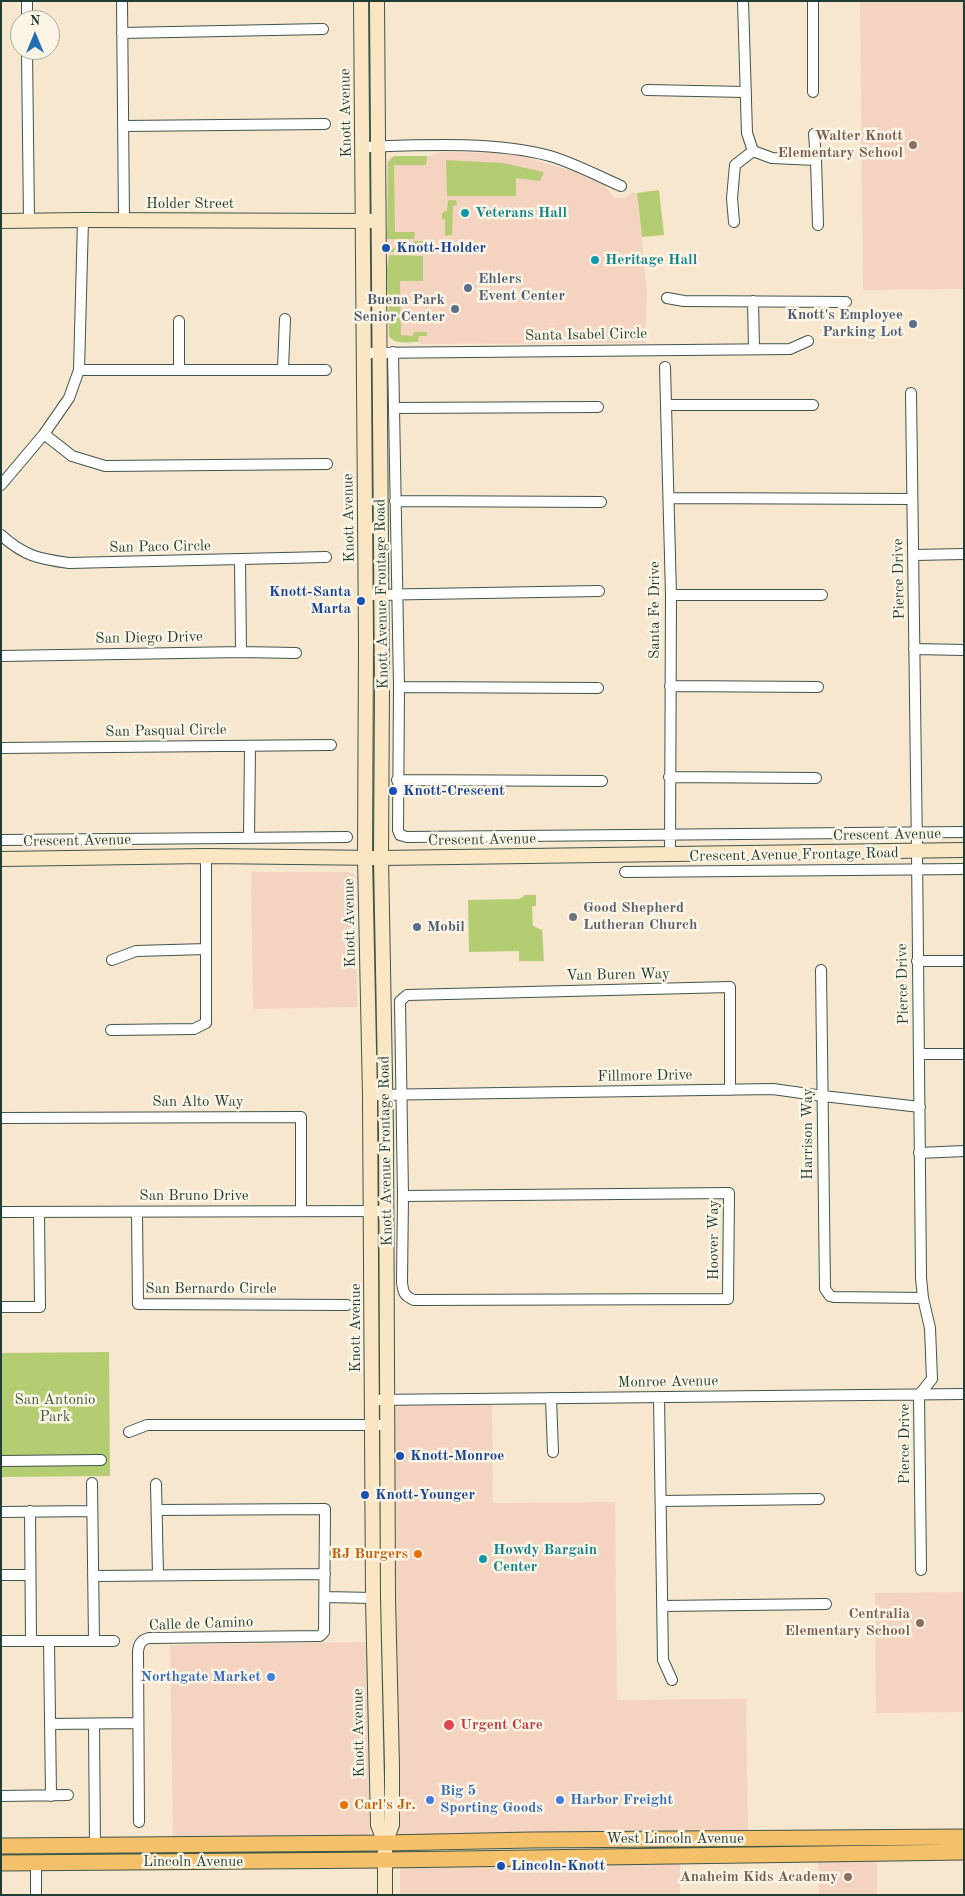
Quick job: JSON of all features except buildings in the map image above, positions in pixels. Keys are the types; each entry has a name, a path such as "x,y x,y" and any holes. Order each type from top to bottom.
{"main road":[{"name":"Knott Avenue","path":"361,1 364,147 365,858 370,1095 373,1598 378,1825 385,1844 385,1895"},
{"name":"Knott Avenue","path":"377,1 378,220 386,352 381,595 381,858 386,1095 388,1598 392,1825 385,1844"},
{"name":"Holder Street","path":"1,221 378,220"},
{"name":"Crescent Avenue","path":"1,858 206,856 381,858 964,850"},
{"path":"368,1000 384,1000"},
{"path":"373,1598 388,1598"},
{"name":"West Lincoln Avenue","path":"385,1844 531,1840 964,1837"},
{"name":"Lincoln Avenue","path":"1,1846 385,1844"},
{"name":"West Lincoln Avenue","path":"385,1860 964,1852"},
{"name":"Lincoln Avenue","path":"1,1863 385,1860"}],"street":[{"path":"122,1 124,220"},
{"path":"743,1 747,133 753,151"},
{"path":"813,1 813,92"},
{"path":"122,33 323,29"},
{"path":"27,60 29,221"},
{"path":"647,90 746,92"},
{"path":"124,126 326,124"},
{"path":"814,134 818,225"},
{"path":"364,147 490,146 516,148 558,158 621,186"},
{"path":"753,151 772,158 816,160"},
{"path":"734,222 732,198 734,165 753,151"},
{"path":"1,485 44,434 69,398 79,370 83,220"},
{"path":"667,298 684,301 846,302"},
{"path":"753,300 754,349"},
{"path":"284,369 285,319"},
{"path":"179,322 179,369"},
{"name":"Santa Isabel Circle","path":"364,353 754,349 790,348 808,341"},
{"name":"Knott Avenue Frontage Road","path":"386,352 394,408 398,687 397,780 398,830 400,835"},
{"name":"Santa Fe Drive","path":"665,366 671,595 670,853"},
{"path":"79,370 326,370"},
{"name":"Pierce Drive","path":"911,393 920,1106 920,1278 922,1298 930,1328 932,1379 919,1395 921,1570"},
{"path":"666,405 813,405"},
{"path":"394,408 598,407"},
{"path":"44,434 72,456 105,466 327,464"},
{"path":"669,498 912,499"},
{"path":"395,502 601,502"},
{"name":"San Paco Circle","path":"1,535 16,548 42,560 69,563 326,558"},
{"path":"914,555 964,554"},
{"path":"240,560 241,652"},
{"path":"366,595 599,591"},
{"path":"671,595 822,594"},
{"path":"914,649 964,650"},
{"name":"San Diego Drive","path":"1,656 241,652 296,653"},
{"path":"670,686 818,686"},
{"path":"398,687 598,688"},
{"name":"San Pasqual Circle","path":"1,748 331,745"},
{"path":"249,838 250,746"},
{"path":"669,778 816,778"},
{"path":"397,780 602,781"},
{"name":"Crescent Avenue","path":"400,835 417,837 964,832"},
{"path":"1,840 347,837"},
{"path":"111,1030 194,1029 206,1022 206,856"},
{"name":"Crescent Avenue Frontage Road","path":"625,872 964,869"},
{"path":"112,960 136,951 206,949"},
{"path":"917,961 964,961"},
{"name":"Harrison Way","path":"821,970 825,1289 829,1298 922,1298"},
{"name":"Van Buren Way","path":"403,996 730,987 730,1090"},
{"name":"Knott Avenue Frontage Road","path":"403,996 400,1001 403,1196 402,1282 404,1292 408,1298 414,1300"},
{"path":"919,1054 964,1054"},
{"name":"Fillmore Drive","path":"370,1095 773,1089 920,1106"},
{"name":"San Alto Way","path":"1,1118 301,1117 300,1211"},
{"path":"919,1152 964,1151"},
{"name":"Hoover Way","path":"403,1196 730,1193 728,1299 414,1300"},
{"name":"San Bruno Drive","path":"1,1212 387,1211"},
{"path":"1,1307 40,1307 39,1212"},
{"name":"San Bernardo Circle","path":"137,1212 138,1304 347,1305"},
{"name":"Monroe Avenue","path":"372,1400 964,1394"},
{"path":"660,1397 663,1660 672,1680"},
{"path":"551,1398 552,1452"},
{"path":"129,1432 147,1425 388,1425"},
{"path":"1,1461 101,1460"},
{"path":"92,1483 94,1641"},
{"path":"156,1484 158,1575"},
{"path":"661,1501 819,1499"},
{"path":"157,1510 325,1509 325,1596 373,1598"},
{"path":"30,1511 31,1641"},
{"path":"1,1512 92,1511"},
{"path":"93,1576 325,1574"},
{"path":"1,1575 30,1575"},
{"name":"Calle de Camino","path":"139,1822 138,1652 139,1645 143,1640 149,1638 320,1636 323,1634 325,1596"},
{"path":"662,1606 826,1604"},
{"path":"49,1641 51,1796"},
{"path":"1,1642 114,1641"},
{"path":"51,1724 138,1723"},
{"path":"94,1724 96,1845"},
{"path":"1,1796 68,1795"},
{"path":"36,1864 36,1895"}],"shaded area":[{"name":"Walter Knott Elementary School","path":"860,1 964,1 964,289 863,290"},
{"name":"Ehlers Event Center","path":"441,152 501,153 521,156 576,172 604,185 615,198 624,198 633,192 637,194 647,292 645,343 420,344 418,342 397,342 392,339 389,336 387,161 390,157 394,156 430,156"},
{"path":"251,872 347,872 353,874 356,879 357,1007 253,1009"},
{"path":"492,1405 493,1503 615,1502 617,1700 746,1699 748,1832 397,1839 393,1406"},
{"name":"Centralia Elementary School","path":"964,1592 964,1712 876,1713 875,1593"},
{"path":"368,1642 370,1837 173,1837 170,1645"},
{"name":"Anaheim Kids Academy","path":"877,1858 877,1895 819,1895 818,1859"},
{"path":"680,1861 680,1895 400,1895 400,1864"}],"green space":[{"path":"394,156 427,156 426,165 394,165 395,232 415,232 414,239 387,239 388,162"},
{"path":"446,160 503,163 544,172 540,181 516,178 516,196 447,196"},
{"path":"659,190 664,235 642,237 637,193"},
{"path":"449,200 456,200 457,205 453,206 452,235 445,236 445,220 442,218 442,213 447,211"},
{"path":"414,241 423,241 423,252 388,252 388,249 394,249 398,244 414,244"},
{"path":"389,255 423,256 423,281 400,281 401,335 413,336 414,332 427,332 427,336 419,336 418,342 398,342 389,336 387,269"},
{"path":"524,895 536,895 536,906 532,906 533,926 542,930 544,961 519,961 519,951 469,952 468,900 519,899"},
{"name":"San Antonio Park","path":"109,1352 110,1476 1,1477 1,1353"}],"place":[{"name":"Walter Knott Elementary School","path":"913,145"},
{"name":"Veterans Hall","path":"465,213"},
{"name":"Knott-Holder","path":"386,248"},
{"name":"Heritage Hall","path":"595,260"},
{"name":"Ehlers Event Center","path":"468,288"},
{"name":"Buena Park Senior Center","path":"455,309"},
{"name":"Knott's Employee Parking Lot","path":"913,324"},
{"name":"Knott-Santa Marta","path":"361,601"},
{"name":"Knott-Crescent","path":"393,791"},
{"name":"Good Shepherd Lutheran Church","path":"573,917"},
{"name":"Mobil","path":"417,927"},
{"name":"Knott-Monroe","path":"400,1456"},
{"name":"Knott-Younger","path":"365,1495"},
{"name":"RJ Burgers","path":"418,1554"},
{"name":"Howdy Bargain Center","path":"483,1559"},
{"name":"Centralia Elementary School","path":"920,1623"},
{"name":"Northgate Market","path":"271,1677"},
{"name":"Urgent Care","path":"449,1725"},
{"name":"Big 5 Sporting Goods","path":"430,1800"},
{"name":"Harbor Freight","path":"560,1800"},
{"name":"Carl's Jr.","path":"344,1805"},
{"name":"Lincoln-Knott","path":"501,1866"},
{"name":"Anaheim Kids Academy","path":"848,1877"}]}
